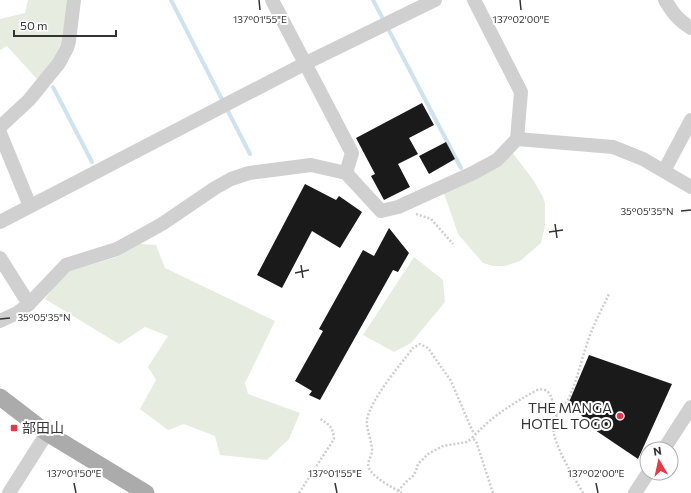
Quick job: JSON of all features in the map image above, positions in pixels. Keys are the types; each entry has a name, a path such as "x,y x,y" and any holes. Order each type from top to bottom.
{"main road":[{"path":"0,397 47,433 146,493"}],"street":[{"path":"0,127 29,100 58,63 67,48 74,0"},
{"path":"272,0 352,153 346,173"},
{"path":"0,222 306,63 434,0"},
{"path":"0,321 18,313 29,304 66,266 117,249 162,224 195,200 232,179 249,173 311,165 346,173 381,211 394,208 474,173 497,160 517,139 521,92 474,0"},
{"path":"666,0 670,10 680,21 691,28"},
{"path":"664,171 691,120"},
{"path":"0,133 30,206"},
{"path":"517,139 613,147 643,159 691,187"},
{"path":"0,258 29,304"},
{"path":"671,441 687,422 691,407"},
{"path":"9,493 47,433"},
{"path":"635,493 643,481"}],"path":[{"path":"394,208 400,212 418,214 432,220 453,244"},
{"path":"583,493 563,456 555,437 554,421 565,405 572,391 579,374 587,344 609,294"},
{"path":"402,493 377,477 368,467 368,461 372,450 367,426 370,411 388,379 417,345 420,344 428,348 451,381 475,434"},
{"path":"398,491 413,476 418,464 428,454 444,446 467,442 480,429 507,407 541,389 549,392 555,413 557,415"},
{"path":"299,493 334,439 334,431 331,426 319,418"},
{"path":"472,438 476,441 493,493"}],"shaded area":[{"path":"28,0 69,0 65,35 54,58 37,79 7,46 0,50 0,19 25,13"},
{"path":"512,152 534,181 543,197 545,204 545,226 541,243 520,261 505,266 493,266 483,263 458,234 444,193"},
{"path":"140,244 156,245 165,268 275,321 245,383 248,394 300,413 289,439 267,460 220,455 215,436 184,424 168,430 140,409 156,380 148,367 168,336 145,327 119,344 45,299 58,281 70,271 117,257"},
{"path":"414,257 443,280 445,302 411,343 394,352 363,335"}],"building":[{"path":"422,103 434,125 409,138 418,154 398,164 410,187 384,200 371,176 375,174 356,138"},
{"path":"446,142 455,159 429,174 419,156"},
{"path":"305,184 336,200 339,196 362,212 340,248 312,231 282,288 257,275"},
{"path":"389,228 409,253 398,272 393,270 320,400 309,395 312,391 295,381 323,331 319,329 363,250 374,256"},
{"name":"THE MANGA HOTEL TOGO","path":"589,355 672,384 646,441 639,441 638,459 595,430 569,402"}],"waterway":[{"path":"171,0 250,154"},
{"path":"373,0 461,168"},
{"path":"53,87 92,162"}],"place":[{"name":"THE MANGA HOTEL TOGO","path":"620,416"},
{"name":"部田山","path":"14,428"}]}
